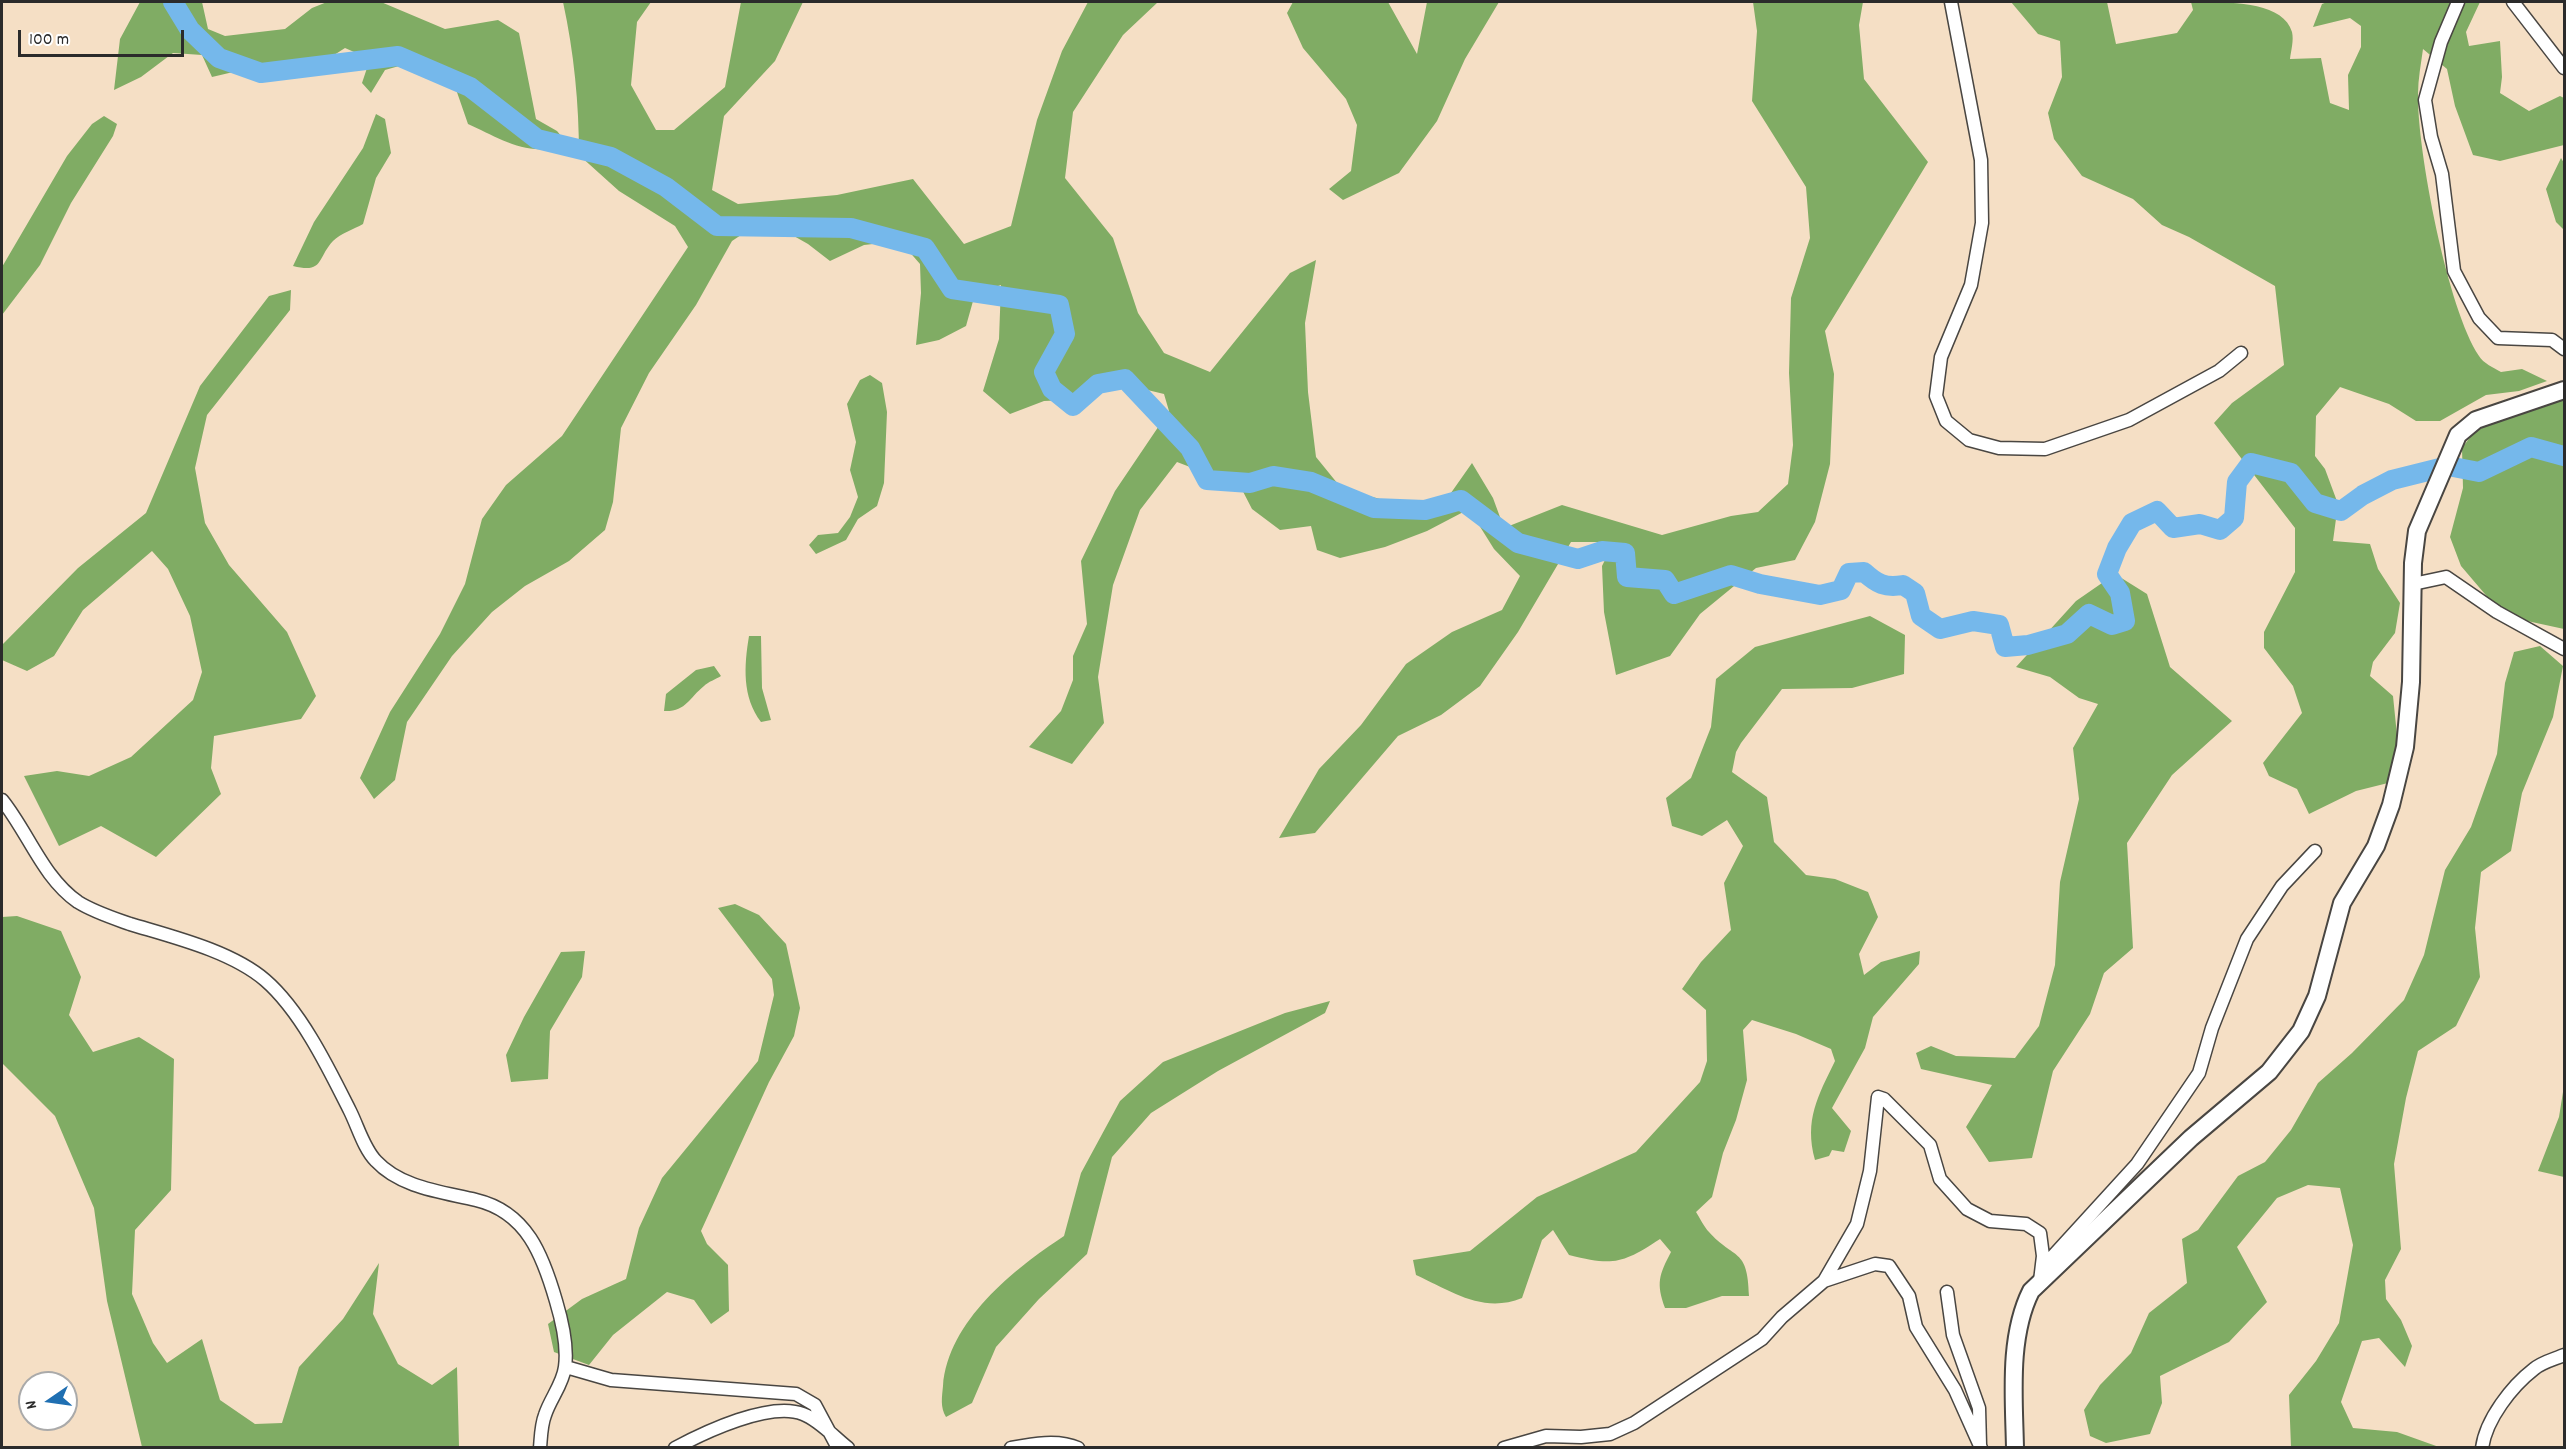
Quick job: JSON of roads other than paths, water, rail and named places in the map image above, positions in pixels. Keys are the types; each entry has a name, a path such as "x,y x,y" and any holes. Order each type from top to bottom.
{"street":[{"path":"1951,2 1981,160 1983,223 1971,285 1941,357 1936,396 1946,421 1969,440 1999,448 2045,449 2128,420 2219,370 2241,353"},
{"path":"2458,2 2441,42 2425,100 2431,137 2442,174 2454,271 2479,318 2498,338 2552,340 2565,349"},
{"path":"2513,2 2565,68"},
{"path":"2041,1275 2095,1232 2191,1138 2269,1072 2301,1031 2317,996 2342,903 2376,846 2391,805 2405,747 2411,682 2413,584 2417,531 2458,435 2476,420 2565,390"},
{"path":"2413,584 2446,578 2497,612 2565,649"},
{"path":"2,800 51,874 78,902 105,915 233,960 265,980 296,1017 329,1069 374,1160 388,1173 415,1185 489,1203 515,1218 530,1234 544,1260 562,1326 566,1367 545,1414 540,1448"},
{"path":"2015,1448 2016,1356 2020,1322 2031,1290 2041,1275 2137,1164 2199,1073 2212,1028 2247,939 2282,886 2315,851"},
{"path":"1504,1448 1546,1436 1581,1437 1610,1434 1634,1423 1762,1339 1782,1317 1824,1281 1857,1224 1870,1171 1877,1099 1881,1097 1930,1145 1940,1179 1967,1209 1982,1218 2026,1224 2040,1233 2043,1243 2041,1275"},
{"path":"1824,1281 1875,1264 1889,1266 1909,1296 1916,1327 1955,1390 1981,1447"},
{"path":"1947,1292 1953,1335 1979,1408 1981,1447"},
{"path":"2481,1448 2487,1430 2514,1387 2536,1367 2565,1355"},
{"path":"566,1367 611,1380 796,1394 815,1405 838,1448"},
{"path":"675,1448 751,1417 779,1412 805,1414 848,1448"},
{"path":"1011,1448 1033,1443 1069,1444 1078,1448"}],"waterway":[{"path":"173,2 190,30 219,58 261,73 398,56 470,87 537,139 611,157 666,187 717,226 851,228 925,248 952,289 1059,305 1065,334 1044,372 1052,389 1073,406 1098,384 1125,379 1190,448 1207,480 1250,483 1273,476 1311,482 1374,508 1425,510 1461,500 1518,543 1578,559 1602,551 1625,553 1627,577 1665,580 1674,594 1731,575 1760,584 1820,595 1841,590 1849,573 1864,572 1882,584 1903,585 1915,593 1921,616 1940,629 1973,621 1999,625 2005,647 2028,645 2067,634 2089,614 2112,625 2125,621 2120,593 2107,574 2117,548 2132,523 2157,511 2173,528 2200,524 2220,530 2234,518 2237,482 2251,463 2291,473 2315,503 2341,511 2363,495 2392,480 2448,466 2479,472 2531,447 2564,456"}]}
